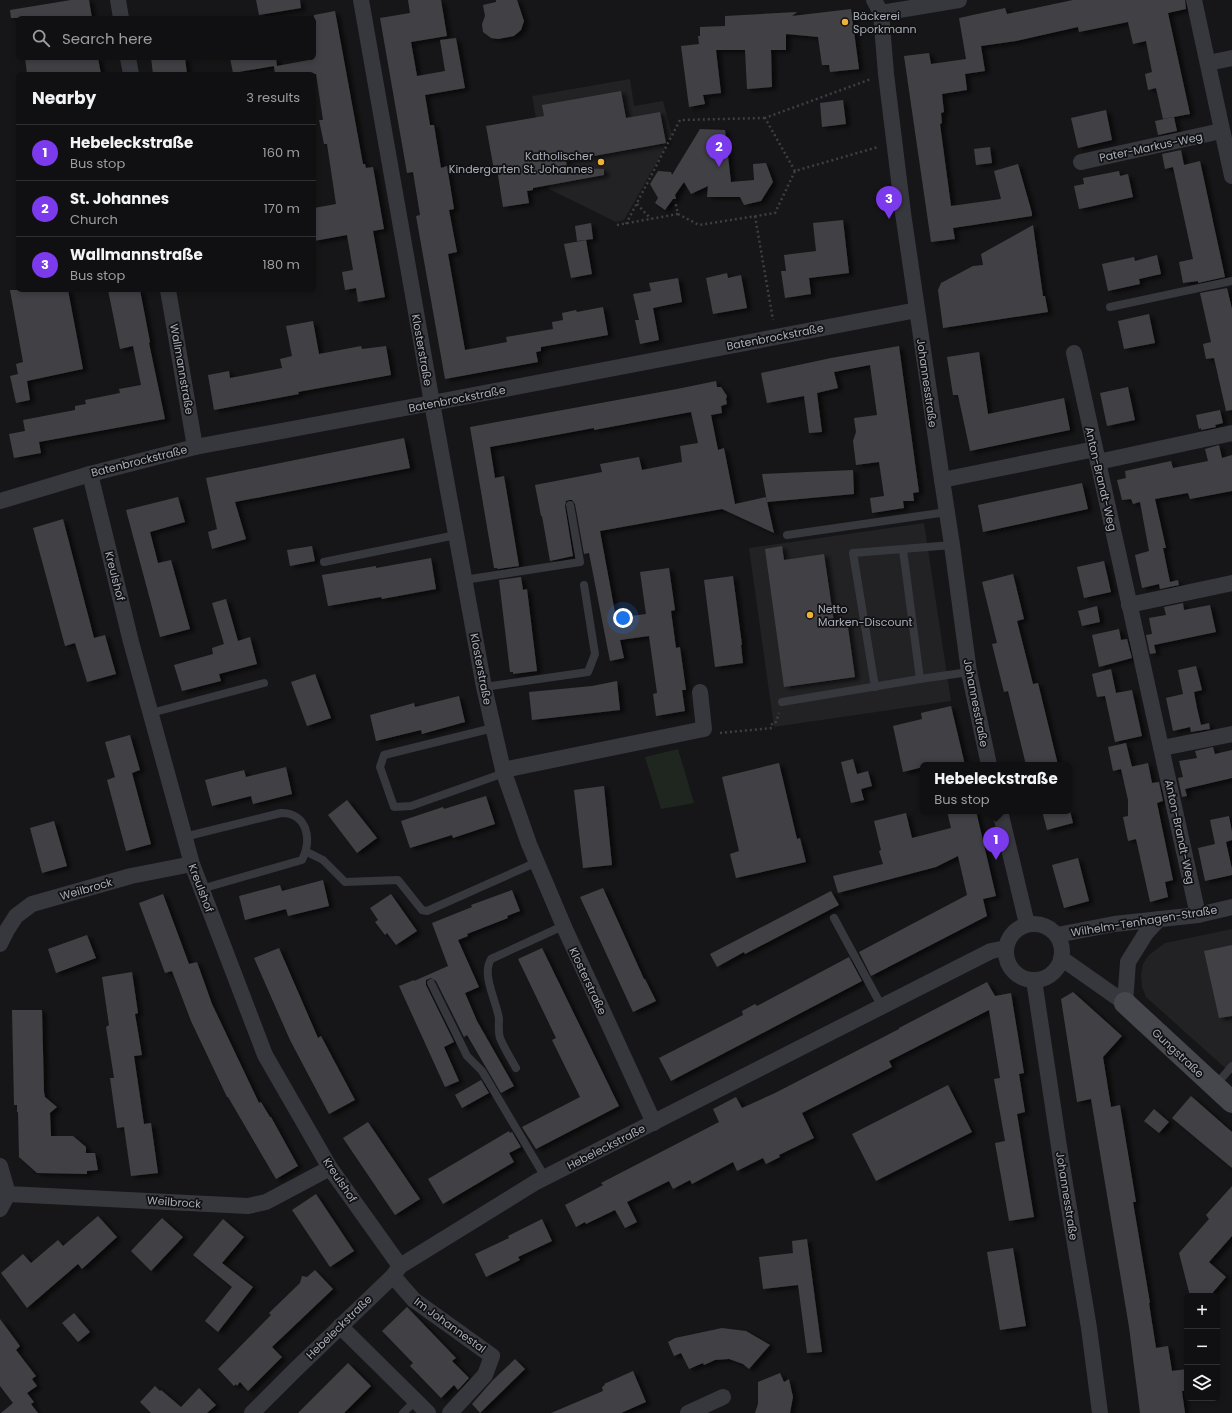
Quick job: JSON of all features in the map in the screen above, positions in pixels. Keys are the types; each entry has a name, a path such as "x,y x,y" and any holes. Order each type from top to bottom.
{"street":[{"path":"118,0 122,16"},
{"name":"Klosterstraße","path":"361,0 464,580 484,686 504,771 529,844 563,926 654,1123"},
{"path":"877,7 959,0"},
{"path":"1194,0 1226,135 1232,176"},
{"name":"Johannesstraße","path":"877,7 917,310 952,545 969,672 988,762"},
{"path":"1208,63 1232,58"},
{"path":"128,60 131,72"},
{"name":"Pater-Markus-Weg","path":"1080,162 1226,135"},
{"name":"Wallmannstraße","path":"168,292 195,447"},
{"name":"Batenbrockstraße","path":"0,501 90,474 195,447 432,404 917,310"},
{"name":"Anton-Brandt-Weg","path":"1074,353 1198,915"},
{"path":"942,480 1232,433"},
{"name":"Kreulshof","path":"90,474 131,642 184,837 201,889 265,1055 330,1168 397,1271"},
{"path":"1129,605 1232,583"},
{"path":"504,771 704,729 700,692"},
{"path":"1162,748 1232,734"},
{"path":"1001,814 1027,924"},
{"name":"Weilbrock","path":"0,944 16,916 32,904 131,876 192,864"},
{"name":"Wilhelm-Tenhagen-Straße","path":"1057,935 1114,924 1198,915 1232,907"},
{"path":"1125,1003 1128,962 1146,933 1160,919"},
{"path":"1027,924 1040,924 1052,930 1057,935 1062,946 1061,958 1059,965 1048,976 1042,979 1026,979 1019,976 1012,970 1008,964 1006,956 1006,948 1010,935 1027,924"},
{"name":"Hebeleckstraße","path":"252,1413 397,1271 546,1177 991,951 1006,948"},
{"name":"Gungstraße","path":"1061,958 1125,1003 1232,1102"},
{"name":"Johannesstraße","path":"1034,980 1061,1160 1089,1328 1100,1413"},
{"path":"0,1166 8,1194 0,1209"},
{"name":"Weilbrock","path":"8,1194 248,1206 266,1202 330,1168"},
{"name":"Im Johannestal","path":"397,1271 414,1300 492,1356 485,1375 450,1413"},
{"path":"340,1326 428,1413"},
{"path":"688,1413 723,1397"}],"lane":[{"path":"1110,307 1232,281"},
{"path":"464,580 580,562 570,505"},
{"path":"787,536 947,512"},
{"path":"324,562 456,535"},
{"path":"875,687 853,553 952,545"},
{"path":"903,550 920,679"},
{"path":"484,686 588,672 595,654 584,585"},
{"path":"782,702 969,672"},
{"path":"151,713 264,683"},
{"path":"493,728 384,755 380,767 394,807 411,806 504,771"},
{"path":"184,837 281,813 289,813 299,818 304,825 308,842 307,852 299,862 201,889"},
{"path":"307,852 323,860 345,882 398,880 422,910 427,911 537,862"},
{"path":"834,918 882,1007"},
{"path":"516,1068 499,1035 499,1019 489,984 488,964 491,959 563,926"},
{"path":"431,984 467,1056 482,1071 546,1177"},
{"path":"1215,1086 1232,1066"},
{"path":"403,1413 416,1400"}],"path":[{"path":"626,224 680,120 765,118 886,74"},
{"path":"765,118 794,171"},
{"path":"618,225 678,214 699,225 775,213 794,171 894,142"},
{"path":"676,201 678,214"},
{"path":"637,204 651,219"},
{"path":"755,216 776,337"},
{"path":"704,729 719,733 772,728 772,723 776,722 782,702"}],"shaded area":[{"name":"Katholischer Kindergarten St. Johannes","path":"630,79 634,106 663,101 672,135 624,220 616,222 549,189 532,96"},
{"path":"924,523 951,701 774,727 749,548"},
{"path":"678,749 694,803 661,809 645,757"},
{"path":"1232,929 1232,1074 1146,997 1142,987 1141,975 1143,964 1149,955 1165,943"}],"building":[{"path":"71,0 89,0 92,16 16,16 16,18 11,18 10,10"},
{"path":"256,0 300,0 301,8 259,15"},
{"path":"408,0 441,0 447,36 411,42 417,76 445,71 440,40 456,38 465,88 425,95 430,125 434,125 441,168 447,166 454,209 449,210 457,252 448,254 465,350 507,342 506,337 553,329 552,322 563,320 562,313 603,307 608,335 541,347 541,351 536,352 538,362 445,379 416,216 420,215 413,172 407,173 380,18 410,13"},
{"path":"496,0 517,0 524,21 521,30 514,36 498,39 491,38 483,32 482,24 485,16 483,5 496,2"},
{"path":"1073,0 1185,0 1186,9 1168,13 1190,114 1163,119 1156,88 1148,90 1145,74 1152,72 1146,41 1133,44 1128,22 1079,32 1078,27 1016,41 981,46 985,71 965,74 967,90 942,94 944,112 941,113 942,123 940,124 951,206 1001,199 994,171 1018,164 1032,216 953,228 955,239 931,242 904,56 929,53 931,64 966,59 959,18 1005,8 1007,14"},
{"path":"851,9 859,69 830,72 829,65 822,65 818,37 786,34 786,50 771,50 772,87 747,89 745,50 716,50 721,93 703,95 705,104 689,107 681,46 699,44 698,36 700,36 700,27 725,26 725,16 797,12 792,16"},
{"path":"335,11 363,164 365,164 366,168 373,167 384,229 373,231 385,297 358,302 356,288 345,290 342,272 353,270 347,235 316,241 316,208 336,204 327,144 324,144 319,120 323,120 316,72 275,72 274,66 233,72 230,60 276,60 277,66 316,60 316,16 314,15"},
{"path":"25,60 98,60 101,72 27,72"},
{"path":"151,60 185,60 187,72 153,72"},
{"path":"621,91 626,118 660,112 666,143 566,161 567,168 604,169 604,175 533,188 533,190 527,191 529,203 503,207 497,169 494,170 486,126 544,116 542,105"},
{"path":"843,100 846,124 822,127 820,103"},
{"path":"1106,110 1112,140 1078,148 1071,118"},
{"path":"1174,117 1177,131 1158,135 1155,121"},
{"path":"700,129 725,130 731,182 754,180 753,164 766,163 773,182 761,201 744,205 740,197 707,197 708,186 691,194 684,182 675,195 676,199 673,199 665,210 655,203 658,198 650,184 658,171 671,172 672,175"},
{"path":"990,147 992,163 976,165 974,149"},
{"path":"1181,150 1184,165 1200,161 1225,277 1198,283 1198,281 1183,283 1179,262 1193,259 1173,167 1165,169 1162,154"},
{"path":"1119,171 1120,176 1128,174 1133,197 1079,209 1074,186 1084,184 1083,178"},
{"path":"843,220 849,273 809,278 811,294 785,298 781,271 786,271 784,255 816,251 813,223"},
{"path":"591,223 593,239 577,241 575,226"},
{"path":"1033,225 1043,296 1045,296 1048,312 943,328 938,290 941,283 973,266 983,265 981,254"},
{"path":"586,240 592,274 571,278 564,244"},
{"path":"1157,255 1161,274 1139,279 1140,284 1108,291 1102,264 1134,257 1135,261"},
{"path":"727,273 728,278 741,275 747,308 713,314 706,278"},
{"path":"678,278 682,302 653,308 659,340 640,344 635,320 639,320 633,294 651,291 649,283"},
{"path":"1227,288 1232,309 1232,410 1226,411 1214,358 1206,359 1203,344 1211,342 1200,293"},
{"path":"10,290 16,290 16,292 68,292 83,369 27,381 30,400 16,403 10,376 18,374 16,364 23,362"},
{"path":"108,292 140,292 149,343 165,419 39,442 41,453 14,458 9,434 25,431 23,420 75,410 75,406 86,404 85,400 120,393 119,389 141,385 133,346 120,349"},
{"path":"1149,314 1155,343 1124,349 1118,321"},
{"path":"313,321 319,354 361,346 362,349 386,346 391,375 298,392 299,394 214,410 208,375 229,371 230,378 282,368 280,359 292,356 286,326"},
{"path":"899,346 919,492 913,493 914,501 903,501 904,508 872,513 870,498 884,496 879,462 856,465 853,441 856,432 854,418 877,415 870,365 834,372 838,388 817,393 822,432 809,433 804,396 767,403 761,373 831,358"},
{"path":"979,352 988,414 1064,398 1070,430 970,451 958,395 953,395 947,357"},
{"path":"716,381 717,387 721,387 727,396 727,404 721,406 722,413 711,415 718,450 724,448 735,504 766,497 774,533 722,509 600,531 616,618 646,614 640,572 669,568 675,610 671,611 676,648 680,647 686,690 682,690 685,711 656,716 653,694 657,693 649,636 620,640 624,658 610,661 589,553 584,554 575,504 572,500 569,500 566,501 565,506 573,556 550,561 535,485 602,472 600,464 639,457 642,470 682,462 680,446 698,443 691,412 490,447 495,478 504,476 519,566 498,569 494,568 470,427"},
{"path":"1128,387 1135,420 1107,426 1100,393"},
{"path":"1220,410 1223,423 1215,425 1216,427 1201,430 1201,428 1199,429 1196,415"},
{"path":"404,438 410,468 235,502 246,539 212,549 208,532 217,529 206,478"},
{"path":"1219,445 1222,458 1232,455 1232,491 1190,499 1188,493 1155,499 1166,548 1163,548 1170,582 1178,580 1179,585 1160,589 1159,584 1142,588 1135,555 1149,551 1140,502 1133,504 1131,499 1122,500 1117,480 1126,478 1125,471 1171,461 1173,468 1208,461 1205,449"},
{"path":"853,470 854,494 767,502 762,474"},
{"path":"1082,483 1088,509 983,532 978,505"},
{"path":"178,497 185,522 150,532 158,563 171,560 190,629 160,637 126,510"},
{"path":"63,519 94,638 105,635 116,674 87,682 75,643 65,646 33,528"},
{"path":"312,546 315,561 290,566 287,550"},
{"path":"782,546 784,560 824,554 834,622 847,620 855,677 784,687 765,549"},
{"path":"431,558 436,589 382,599 381,597 328,606 322,575 376,566 376,568"},
{"path":"1104,561 1111,592 1084,598 1077,567"},
{"path":"1013,574 1024,619 1017,621 1033,684 1038,683 1057,762 1025,762 1008,691 1004,692 992,644 997,643 982,582"},
{"path":"733,576 743,663 715,667 704,580"},
{"path":"521,577 523,590 527,589 537,671 513,674 513,672 510,672 499,580"},
{"path":"226,599 238,641 250,637 257,664 219,674 221,681 182,691 174,665 213,654 212,648 224,644 212,603"},
{"path":"1183,603 1184,610 1210,605 1216,632 1154,645 1156,653 1150,654 1146,635 1152,634 1149,618 1166,615 1164,607"},
{"path":"1097,606 1100,622 1082,626 1078,611"},
{"path":"1119,629 1121,640 1127,639 1132,658 1099,667 1092,635"},
{"path":"1196,666 1202,690 1194,692 1197,708 1201,725 1209,723 1210,729 1191,732 1190,727 1173,731 1166,698 1183,694 1178,670"},
{"path":"1111,669 1116,693 1132,690 1142,736 1115,742 1105,696 1097,697 1092,674"},
{"path":"315,674 331,718 307,726 291,682"},
{"path":"617,681 620,710 532,720 529,692 592,686"},
{"path":"459,696 465,722 422,734 421,730 376,741 370,715 414,703 415,707"},
{"path":"951,706 964,762 920,762 920,768 903,772 893,726 922,719 921,713"},
{"path":"130,735 140,770 132,773 151,844 126,851 107,780 115,777 105,742"},
{"path":"1126,743 1132,767 1148,763 1152,783 1159,782 1163,801 1157,803 1173,880 1165,882 1168,897 1150,902 1136,839 1128,841 1123,817 1128,816 1128,800 1121,769 1113,771 1108,747"},
{"path":"1213,747 1215,754 1232,750 1232,778 1185,789 1187,796 1182,797 1178,778 1183,777 1179,761 1197,758 1195,751"},
{"path":"853,759 857,774 868,771 872,786 861,789 864,800 851,803 841,762"},
{"path":"779,763 797,839 800,838 806,862 736,878 730,854 739,851 722,777"},
{"path":"286,767 292,794 253,804 251,796 212,806 205,780 244,770 246,777"},
{"path":"604,786 612,865 583,868 574,790"},
{"path":"486,796 495,824 453,838 452,835 410,848 401,821 443,807 444,809"},
{"path":"347,800 377,838 357,853 328,815"},
{"path":"906,813 912,838 951,828 948,814 977,814 996,896 983,899 987,916 871,976 859,952 967,895 958,856 936,867 838,893 833,876 883,864 879,851 881,850 874,821"},
{"path":"1043,814 1071,814 1073,823 1047,830"},
{"path":"1229,816 1232,840 1226,842 1232,875 1205,881 1198,848 1215,844 1210,820"},
{"path":"54,821 67,866 42,873 30,828"},
{"path":"1078,858 1089,901 1064,908 1052,865"},
{"path":"323,880 329,906 288,916 286,909 245,920 239,896 280,885 282,891"},
{"path":"603,888 644,979 656,1001 633,1012 580,897"},
{"path":"512,890 520,911 507,916 508,918 467,934 468,936 458,940 479,987 465,993 477,1021 514,1086 501,1093 467,1035 464,1037 436,981 431,978 426,980 426,985 454,1042 444,1047 459,1081 445,1087 399,986 448,966 432,923 472,907 471,905"},
{"path":"831,891 839,905 717,967 710,954"},
{"path":"163,894 189,964 197,962 212,1004 259,1103 261,1102 271,1117 298,1166 276,1179 227,1097 191,1021 172,971 165,973 139,903"},
{"path":"391,894 417,931 396,945 387,933 385,935 375,922 378,920 370,908"},
{"path":"87,935 96,958 56,973 48,949"},
{"path":"1232,945 1232,1016 1219,1018 1204,951"},
{"path":"279,948 318,1038 321,1036 355,1100 329,1114 290,1040 254,958"},
{"path":"542,948 619,1106 536,1149 522,1127 580,1097 552,1040 556,1038 518,959"},
{"path":"849,957 862,981 671,1081 659,1058 743,1015 742,1011 755,1004 757,1006"},
{"path":"132,972 138,1013 135,1014 142,1055 134,1056 144,1124 151,1123 158,1173 131,1176 124,1127 117,1128 110,1078 114,1078 106,1027 109,1025 102,977"},
{"path":"987,982 995,996 1011,993 1024,1073 1019,1074 1025,1112 1017,1114 1034,1217 1009,1221 995,1143 1005,1141 994,1079 1000,1078 989,1010 889,1061 892,1067 802,1113 814,1138 779,1155 780,1157 766,1164 763,1158 737,1171 733,1162 692,1184 690,1180 673,1189 669,1181 627,1202 637,1222 625,1228 615,1210 586,1224 585,1222 576,1227 565,1205 603,1185 601,1183 719,1122 713,1109 736,1097 742,1108 775,1093"},
{"path":"1073,992 1122,1036 1103,1057 1111,1107 1120,1105 1136,1202 1133,1202 1156,1348 1168,1346 1172,1371 1184,1369 1184,1391 1182,1391 1185,1413 1140,1413 1129,1327 1091,1099 1077,1102 1061,999"},
{"path":"12,1010 42,1010 44,1092 45,1097 57,1107 50,1113 51,1136 73,1136 86,1147 86,1153 95,1153 98,1170 87,1171 87,1174 37,1173 19,1157 18,1112 17,1105 14,1105"},
{"path":"481,1080 489,1093 462,1108 455,1095"},
{"path":"948,1085 972,1132 876,1181 852,1134"},
{"path":"1191,1096 1232,1132 1232,1168 1172,1118"},
{"path":"1154,1109 1169,1122 1159,1133 1144,1121"},
{"path":"368,1122 420,1199 395,1215 343,1138"},
{"path":"509,1131 510,1133 512,1132 521,1147 509,1153 514,1162 443,1204 428,1179"},
{"path":"1232,1186 1232,1236 1209,1262 1226,1277 1213,1293 1189,1293 1179,1253 1209,1219 1206,1215"},
{"path":"316,1194 354,1251 330,1267 292,1210"},
{"path":"98,1216 117,1237 82,1269 78,1264 27,1308 1,1273 23,1254 31,1263 58,1240 63,1246"},
{"path":"162,1218 183,1237 151,1271 131,1251"},
{"path":"223,1219 244,1237 222,1263 253,1287 218,1332 205,1321 232,1287 193,1255"},
{"path":"542,1219 552,1241 518,1257 520,1260 486,1277 475,1254 509,1238 508,1236"},
{"path":"807,1239 822,1352 807,1353 798,1285 763,1289 759,1257 793,1253 792,1241"},
{"path":"1013,1248 1026,1326 1000,1330 987,1252"},
{"path":"315,1270 333,1289 272,1347 282,1357 248,1391 240,1382 237,1386 236,1384 234,1386 218,1369 271,1315 269,1313 300,1283 302,1276 307,1277"},
{"path":"407,1307 456,1358 452,1361 469,1378 458,1390 454,1385 441,1398 410,1366 413,1363 382,1331"},
{"path":"74,1313 90,1332 78,1342 62,1323"},
{"path":"0,1319 20,1346 16,1350 36,1376 32,1379 37,1386 27,1393 34,1402 31,1404 38,1413 1,1413 13,1403 0,1386"},
{"path":"722,1328 746,1331 770,1345 749,1369 743,1364 729,1359 715,1360 704,1365 703,1363 689,1369 681,1353 674,1356 668,1342 675,1338"},
{"path":"515,1359 525,1369 480,1413 472,1404 493,1380"},
{"path":"348,1363 371,1386 344,1413 298,1413"},
{"path":"633,1371 646,1402 621,1413 551,1413 603,1391 602,1387 605,1385 604,1384"},
{"path":"780,1373 784,1382 789,1379 793,1397 790,1413 755,1413 758,1404 758,1382"},
{"path":"155,1386 181,1407 199,1388 216,1405 207,1413 151,1413 140,1402"}],"place":[{"name":"Bäckerei Sporkmann","path":"845,22"},
{"name":"Katholischer Kindergarten St. Johannes","path":"601,162"},
{"name":"St. Johannes","path":"719,167"},
{"name":"Wallmannstraße","path":"889,219"},
{"name":"Netto Marken-Discount","path":"810,615"},
{"name":"Hebeleckstraße","path":"996,860"}]}
